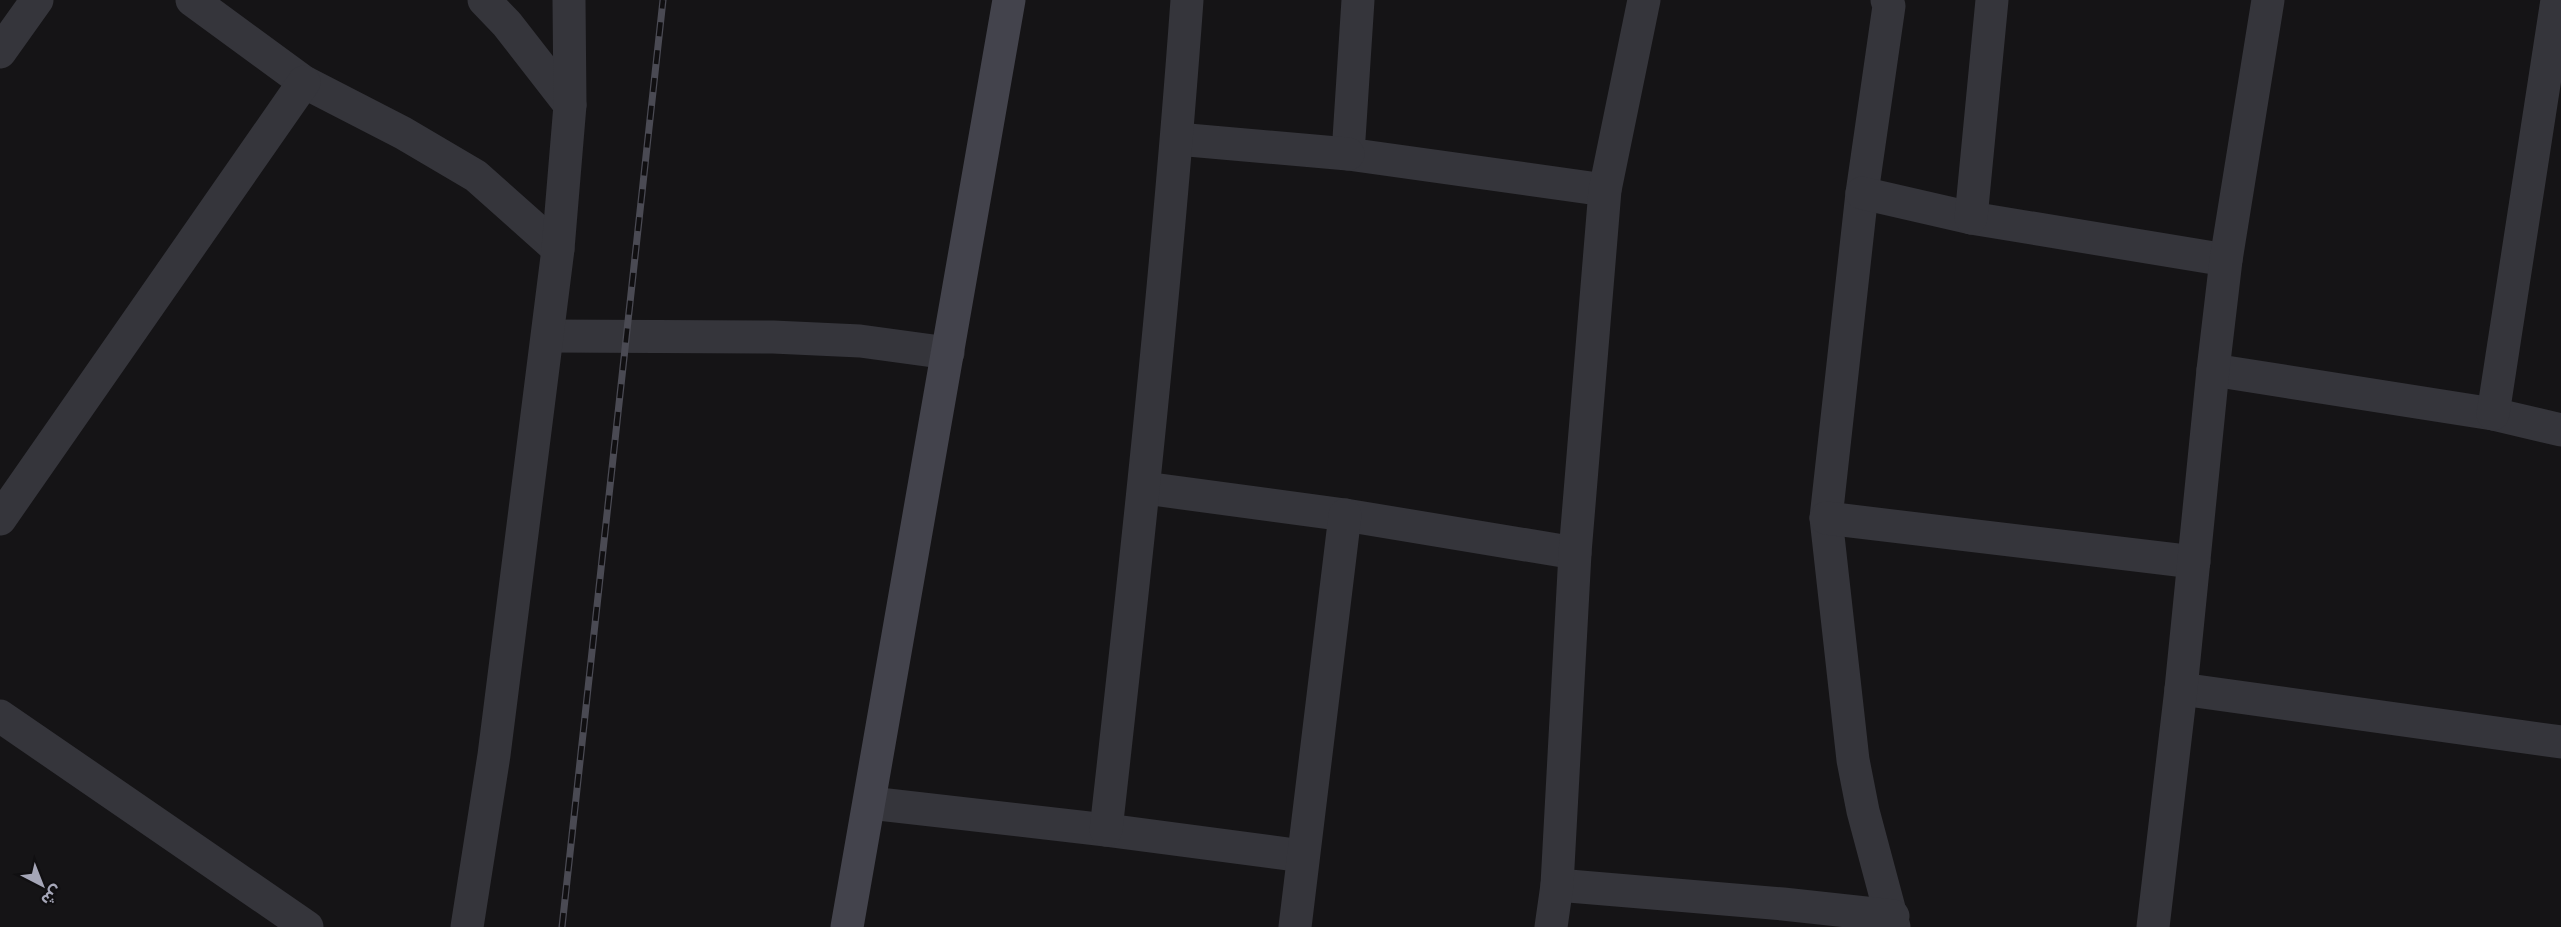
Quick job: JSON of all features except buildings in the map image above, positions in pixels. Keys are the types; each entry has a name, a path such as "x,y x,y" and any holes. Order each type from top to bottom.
{"main road":[{"path":"847,927 1009,0"}],"street":[{"path":"0,52 37,0"},
{"path":"192,0 304,82 403,133 476,176 558,249"},
{"path":"484,0 507,24 570,105"},
{"path":"467,927 494,755 558,249 570,105 569,0"},
{"path":"1106,830 1145,488 1177,139 1187,0"},
{"path":"1348,154 1358,0"},
{"path":"1551,927 1557,885 1575,554 1605,190 1644,0"},
{"path":"1557,885 1783,904 1893,922 1863,811 1854,760 1826,518 1862,193 1889,6 1887,0"},
{"path":"1971,218 1992,0"},
{"path":"2153,927 2181,689 2226,260 2268,0"},
{"path":"2493,414 2556,47 2557,0"},
{"path":"0,519 304,82"},
{"path":"1177,139 1348,154 1605,190"},
{"path":"1862,193 1971,218 2226,260"},
{"path":"548,336 784,337 860,341 948,353"},
{"path":"2213,370 2493,414 2561,430"},
{"path":"1145,488 1345,515 1575,554"},
{"path":"1295,927 1345,515"},
{"path":"1826,518 2194,562"},
{"path":"2181,689 2561,741"},
{"path":"0,716 307,927"},
{"path":"870,803 1106,830 1303,856"}],"railway":[{"path":"562,927 663,0"}]}
